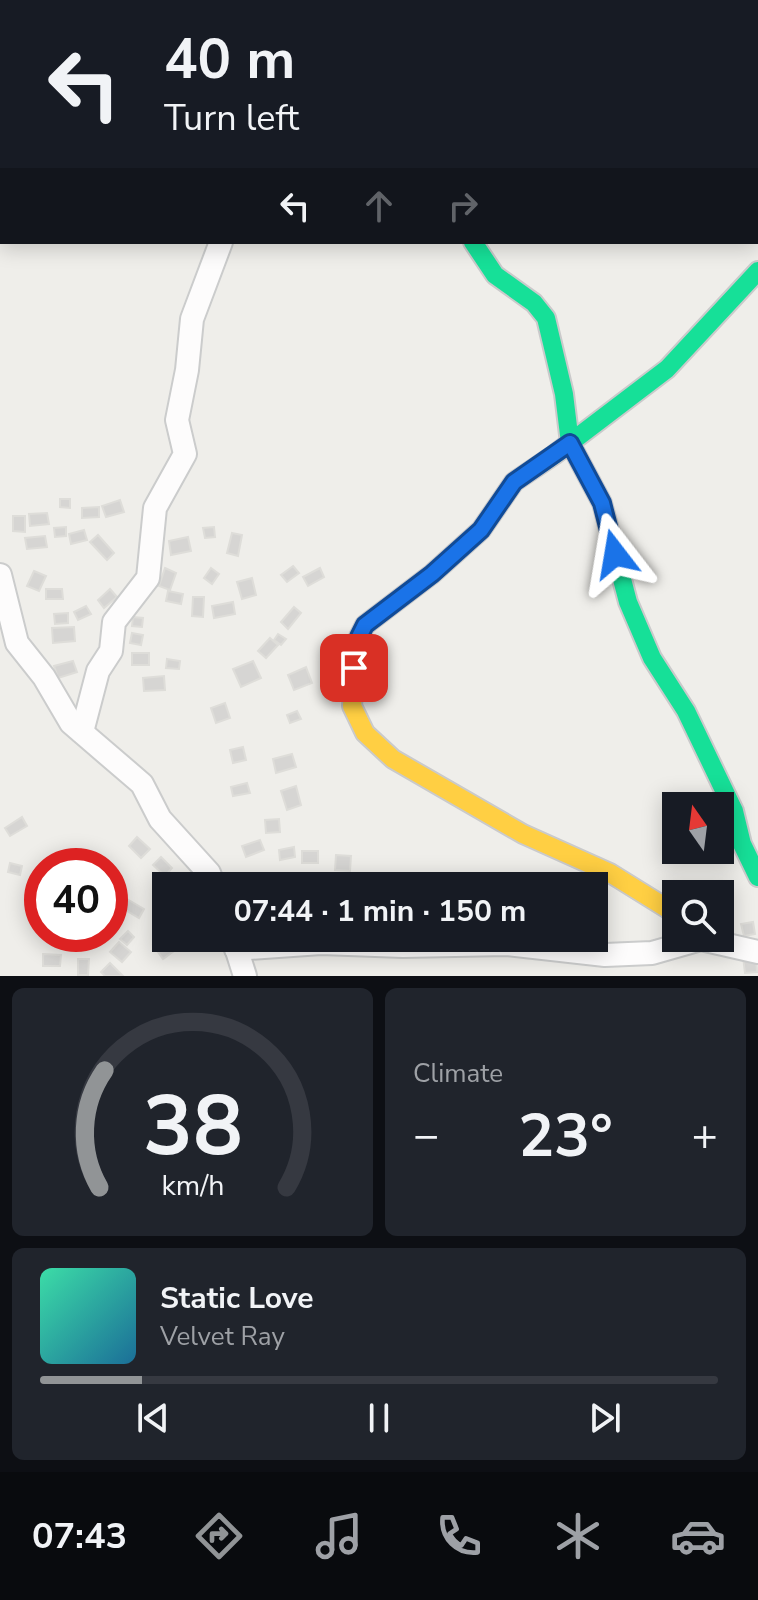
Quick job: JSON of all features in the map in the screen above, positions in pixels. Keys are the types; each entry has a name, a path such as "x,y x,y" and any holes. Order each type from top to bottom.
{"street":[{"path":"82,732 98,671 111,651 114,622 148,578 155,508 185,454 177,420 187,370 192,319 220,244"},
{"path":"474,244 495,275 534,303 546,318 564,394 570,443 602,503 628,602 652,658 686,711 734,811 742,844 758,877"},
{"path":"662,905 610,873 523,834 393,759 365,733 352,706 354,668 359,637 365,625 432,574 481,530 514,482 667,369 758,271"},
{"path":"0,575 8,636 44,677 71,723 142,784 160,819 208,872"},
{"path":"578,952 605,955 652,953 701,939 758,951"},
{"path":"734,940 758,951"},
{"path":"238,952 245,976"}],"building":[{"path":"60,499 70,499 70,508 60,507"},
{"path":"120,500 124,512 106,517 102,506"},
{"path":"99,507 99,517 82,518 82,508"},
{"path":"47,513 49,524 30,526 29,514"},
{"path":"13,516 25,516 25,532 13,531"},
{"path":"66,527 66,536 55,537 54,528"},
{"path":"214,527 215,537 205,538 203,528"},
{"path":"84,530 87,540 71,544 69,534"},
{"path":"232,533 242,535 238,556 227,553"},
{"path":"98,535 114,553 107,560 90,542"},
{"path":"45,536 47,547 27,549 25,538"},
{"path":"188,537 191,551 171,555 169,541"},
{"path":"293,566 299,573 287,582 281,575"},
{"path":"165,568 176,573 170,590 159,586"},
{"path":"211,568 219,574 212,584 204,578"},
{"path":"320,568 324,577 308,586 303,577"},
{"path":"34,571 46,576 39,591 27,586"},
{"path":"252,578 256,595 242,599 237,582"},
{"path":"46,589 62,589 63,599 46,599"},
{"path":"110,589 117,597 104,608 98,600"},
{"path":"168,591 183,594 181,604 166,601"},
{"path":"193,597 204,597 203,617 192,616"},
{"path":"233,602 235,614 214,618 212,606"},
{"path":"86,606 91,614 78,620 74,612"},
{"path":"294,607 301,613 288,629 281,622"},
{"path":"68,613 68,623 55,624 54,614"},
{"path":"133,617 143,618 142,627 132,626"},
{"path":"74,627 75,641 53,643 52,628"},
{"path":"132,633 143,635 141,645 130,643"},
{"path":"278,634 286,639 281,645 274,640"},
{"path":"270,638 278,645 266,658 258,651"},
{"path":"132,653 149,653 149,665 132,665"},
{"path":"167,659 180,661 179,669 166,668"},
{"path":"73,661 77,672 58,678 54,666"},
{"path":"253,661 261,678 241,687 233,669"},
{"path":"306,667 312,683 294,690 288,675"},
{"path":"164,676 165,690 144,691 143,678"},
{"path":"225,703 230,718 216,723 211,708"},
{"path":"297,711 301,719 290,723 287,715"},
{"path":"243,747 246,760 233,763 230,750"},
{"path":"292,754 296,767 276,773 273,759"},
{"path":"247,783 250,793 233,796 231,787"},
{"path":"296,786 301,805 287,810 281,791"},
{"path":"22,817 27,826 10,836 5,828"},
{"path":"279,819 280,832 266,833 265,820"},
{"path":"137,837 150,849 141,858 129,846"},
{"path":"260,840 264,850 246,857 242,846"},
{"path":"294,847 295,857 280,860 279,850"},
{"path":"302,851 318,851 318,863 302,863"},
{"path":"336,855 351,856 350,871 335,870"},
{"path":"161,857 172,868 168,872 161,872 153,865"},
{"path":"10,863 22,866 20,875 8,872"},
{"path":"128,900 144,909 139,918 128,912"},
{"path":"753,922 755,934 744,936 741,924"},
{"path":"128,950 131,952 122,962 110,952 128,952"},
{"path":"158,952 173,952 163,959"},
{"path":"43,954 61,955 60,966 43,966"},
{"path":"756,956 757,972 745,973 743,957"},
{"path":"78,959 89,959 88,975 78,975"},
{"path":"110,963 123,976 105,976 101,972"}],"traffic: fast":[{"path":"474,244 495,275 534,303 546,318 564,394 570,443 602,503 628,602 652,658 686,711 734,811 742,844 758,877"},
{"path":"355,664 359,637 365,625 432,574 481,530 514,482 667,369 758,271"}],"traffic: slow":[{"path":"355,664 352,706 365,733 393,759 523,834 610,873 662,905"}],"route":[{"path":"354,668 359,637 365,625 432,574 481,530 514,482 570,443 587,480 602,503 615,554"}]}
